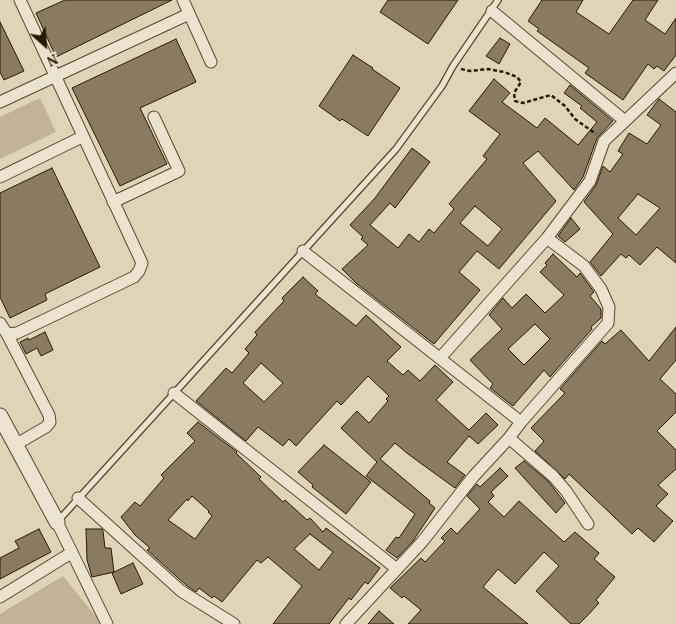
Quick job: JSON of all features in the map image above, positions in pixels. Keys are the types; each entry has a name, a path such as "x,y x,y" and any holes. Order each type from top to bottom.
{"street":[{"path":"7,334 17,333 134,277 142,264 20,0"},
{"path":"183,0 211,62"},
{"path":"492,11 625,121"},
{"path":"0,102 190,14"},
{"path":"441,357 547,238 590,181 604,141 676,73"},
{"path":"113,202 179,171 154,117"},
{"path":"0,177 82,137"},
{"path":"346,624 422,542 473,477 608,323 610,307 584,266 547,238"},
{"path":"303,251 441,357 521,422"},
{"path":"0,323 50,415 50,422 46,427 15,445"},
{"path":"174,393 397,569"},
{"path":"0,416 56,522 106,624"},
{"path":"509,438 554,476 588,524"},
{"path":"78,498 181,591 234,624"},
{"path":"0,597 71,553"}],"lane":[{"path":"56,522 396,149 442,86 453,66 498,0"}],"path":[{"path":"453,66 470,71 488,70 504,72 517,78 521,82 514,94 515,101 523,103 552,95 565,106 575,119 588,126 604,141"}],"shaded area":[{"path":"40,98 56,132 0,159 0,117"},
{"path":"63,576 102,624 0,624 0,614"}],"building":[{"path":"65,0 172,0 56,57 36,13"},
{"path":"388,0 458,0 428,44 380,12"},
{"path":"542,0 583,0 576,12 609,34 633,0 658,0 645,20 665,34 676,18 676,55 664,71 657,66 654,69 648,64 623,100 585,73 589,68 537,31 539,29 528,21"},
{"path":"0,22 24,71 4,80 0,72"},
{"path":"500,38 510,44 499,64 486,56"},
{"path":"176,39 196,82 140,108 167,164 120,186 72,88"},
{"path":"353,55 400,88 368,136 342,119 340,121 319,106"},
{"path":"494,79 510,93 502,102 537,128 545,118 578,145 597,122 580,108 582,106 564,93 570,85 613,121 597,138 583,177 574,190 538,151 523,163 556,201 499,269 477,251 459,272 480,290 434,344 356,283 342,269 368,245 361,239 363,237 350,225 375,198 412,148 430,162 395,208 390,203 370,225 398,248 409,234 419,242 429,229 434,233 454,209 449,204 487,159 483,156 500,134 469,111","holes":["475,206 502,229 488,246 460,223"]},
{"path":"659,99 676,112 676,263 657,247 640,265 629,255 626,258 621,254 601,276 590,262 613,234 584,202 596,185 603,166 610,172 623,154 618,151 629,133 647,144 661,125 647,115","holes":["638,194 660,208 636,235 618,218"]},
{"path":"52,168 100,267 45,294 47,300 10,318 0,297 0,193"},
{"path":"571,218 580,229 565,242 558,236"},
{"path":"553,254 577,277 580,273 594,292 590,296 601,309 601,318 591,327 592,329 550,377 544,370 513,406 490,388 493,384 470,360 502,329 489,315 503,298 512,308 526,294 545,313 564,295 540,272 547,265 545,263","holes":["535,324 550,339 524,365 508,349"]},
{"path":"303,277 318,291 315,294 356,326 366,315 401,347 387,361 403,375 408,370 420,381 435,365 453,382 436,400 469,430 486,413 498,425 478,444 469,436 447,462 465,475 455,488 395,443 380,459 430,501 429,503 435,508 413,541 397,558 386,550 396,537 399,538 415,514 366,476 377,462 341,428 357,411 369,423 388,401 386,399 389,396 368,376 341,405 337,401 296,446 289,439 283,446 258,427 246,441 196,401 226,368 232,373 249,353 245,349 257,335 255,332 284,301 282,298","holes":["261,363 283,383 264,402 243,383"]},
{"path":"676,327 676,360 660,379 676,394 676,412 657,431 676,450 676,469 658,485 668,494 656,506 673,521 654,542 638,528 632,534 569,474 565,479 535,451 544,441 531,428 565,393 560,389 602,341 605,344 621,330 649,361"},
{"path":"45,332 53,350 41,356 37,348 26,354 20,342"},
{"path":"198,422 237,452 261,477 259,479 283,502 285,500 307,520 310,518 323,532 326,528 380,568 368,584 365,582 351,600 349,598 329,624 273,624 302,586 268,557 261,563 257,560 222,602 214,596 212,598 199,588 196,592 147,550 150,548 135,535 121,517 135,502 140,506 164,478 161,475 195,441 187,433","holes":["192,496 212,516 195,539 168,520","310,534 333,552 319,570 294,549"]},
{"path":"324,445 371,482 346,514 312,487 313,485 298,472"},
{"path":"524,461 548,481 565,503 556,513 515,468"},
{"path":"500,468 508,476 491,492 494,496 488,502 504,517 519,501 564,542 575,532 599,553 594,559 615,577 596,600 599,603 588,615 579,624 571,624 536,591 559,566 544,552 515,584 498,569 483,587 528,624 408,624 421,610 404,596 402,598 390,588 421,558 425,562 445,541 441,538 451,528 457,534 480,509 467,496 477,484 480,487"},
{"path":"39,529 51,552 0,579 0,558 19,548 15,541"},
{"path":"86,529 102,529 105,548 111,548 114,572 92,577 87,560"},
{"path":"133,563 143,584 121,594 112,573"},
{"path":"379,611 394,624 368,624"}]}
